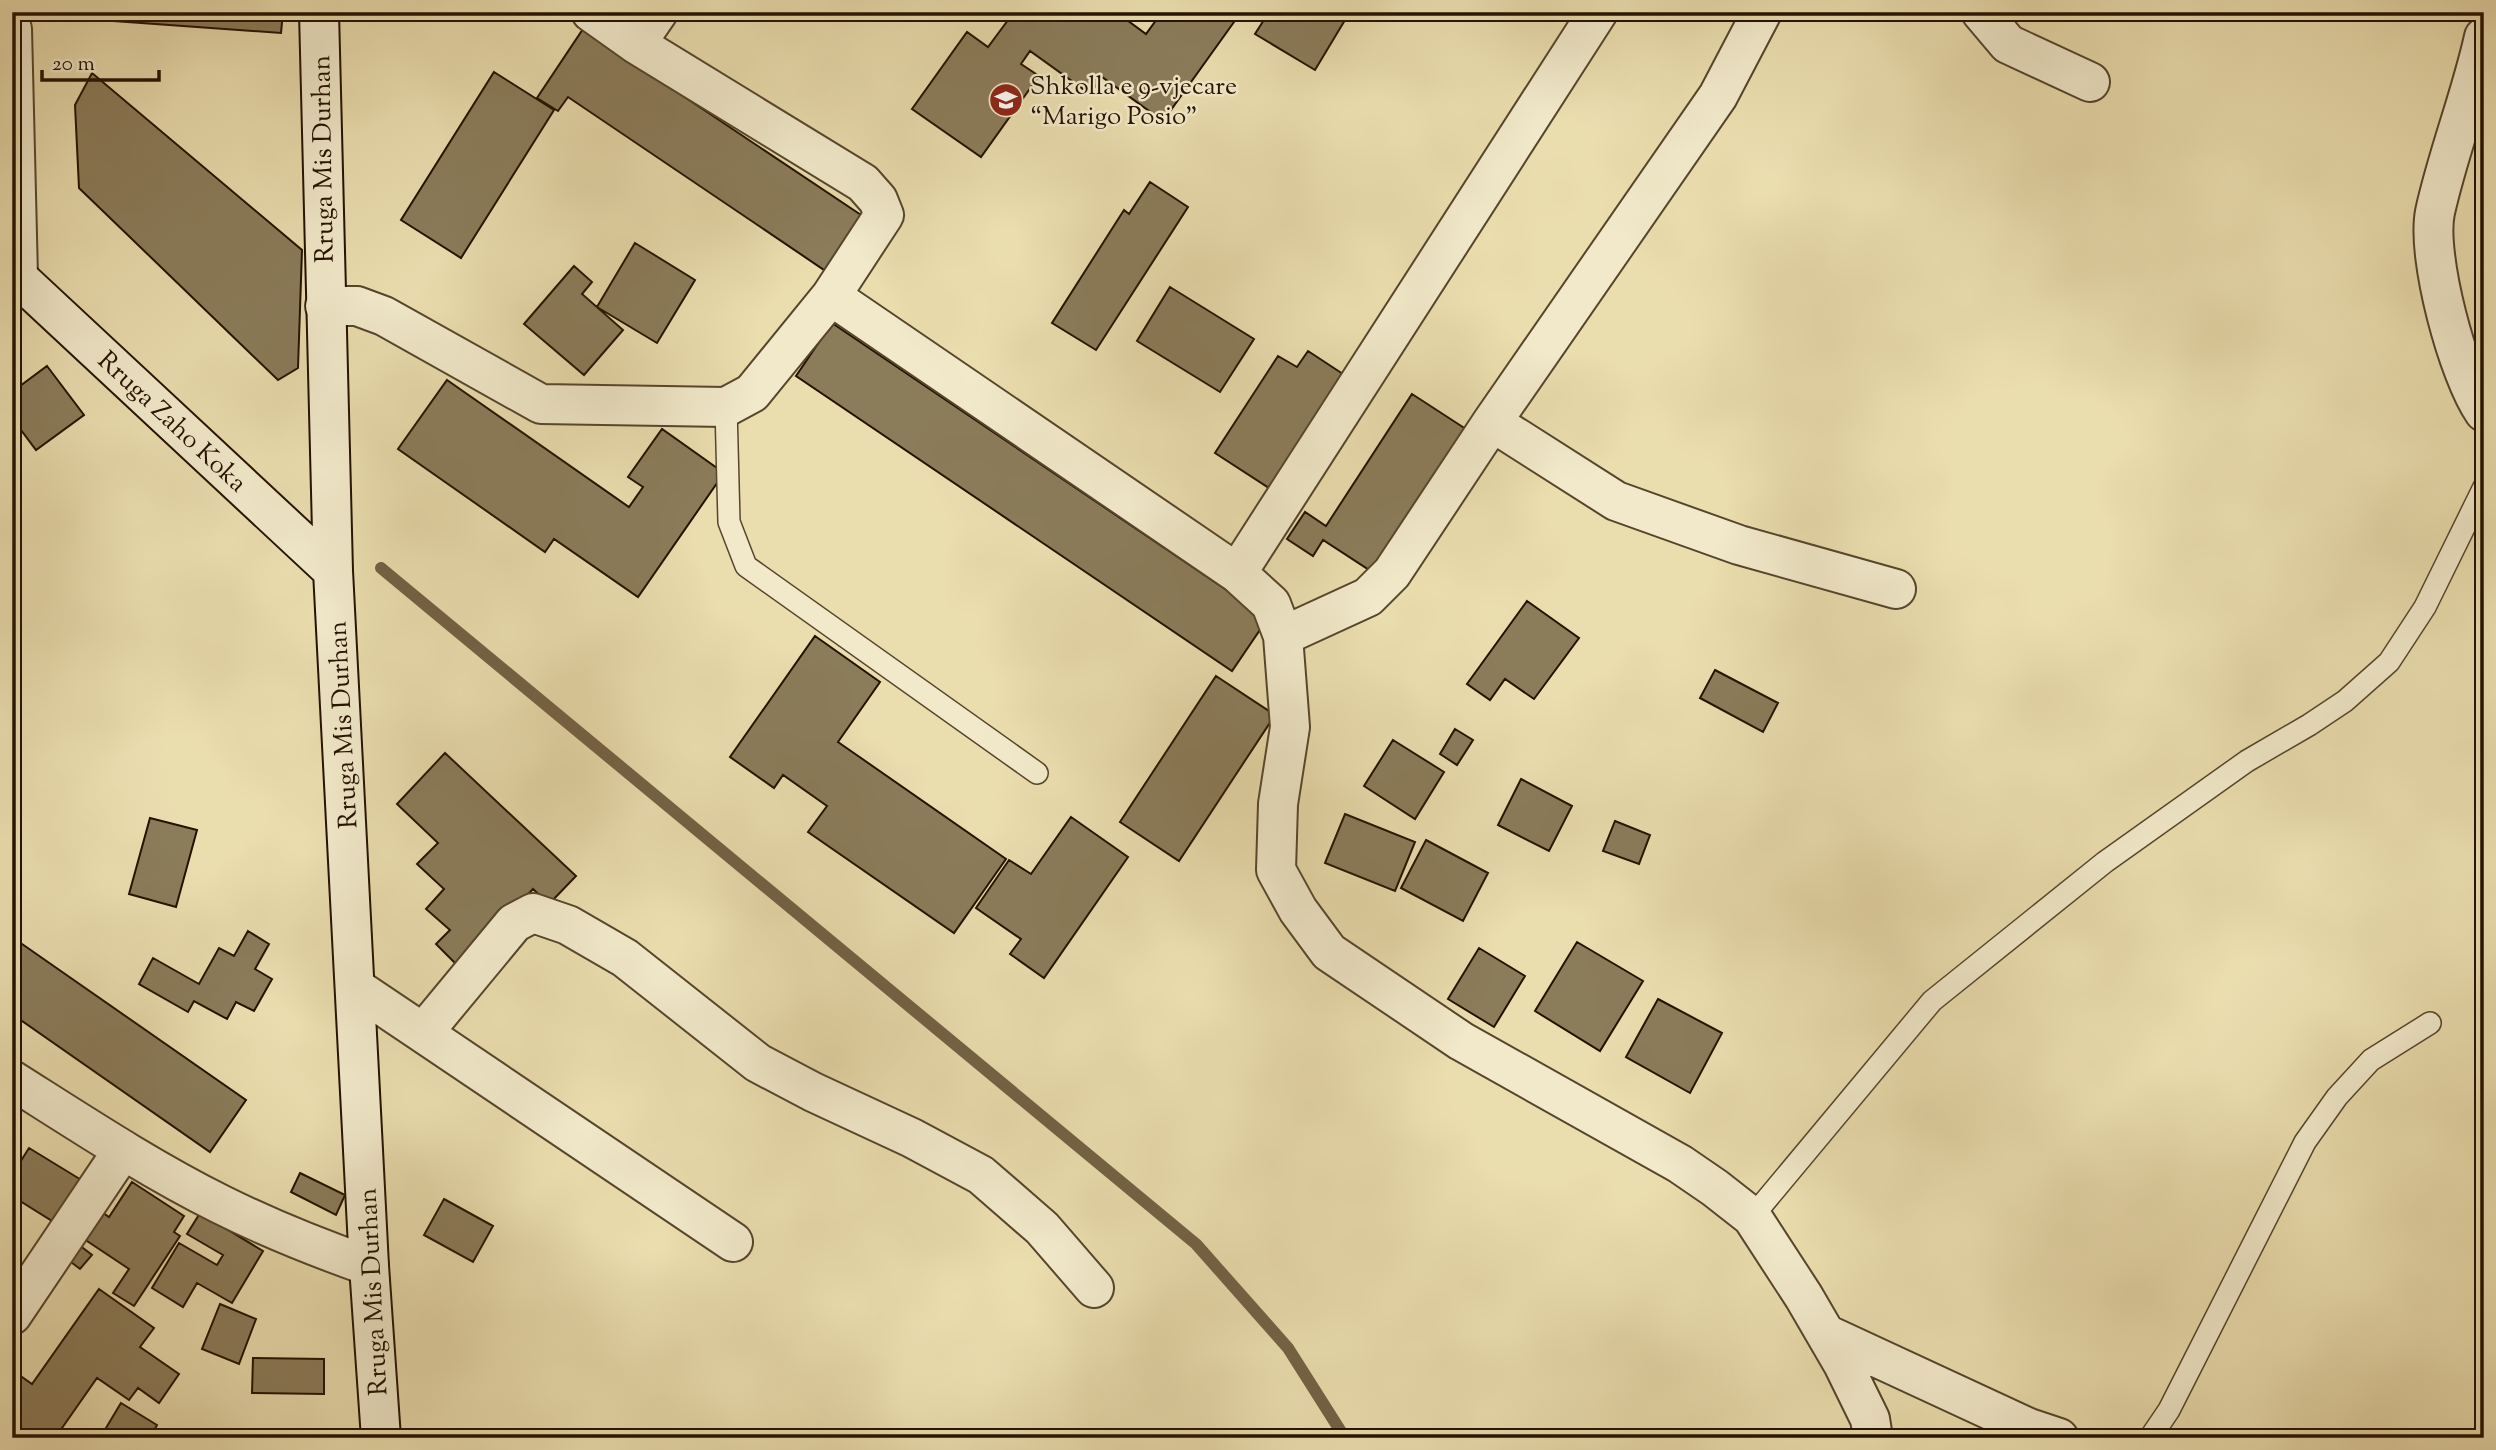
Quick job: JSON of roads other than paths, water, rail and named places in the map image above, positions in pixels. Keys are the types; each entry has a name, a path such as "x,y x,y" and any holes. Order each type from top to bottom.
{"street":[{"name":"Rruga Mis Durhan","path":"319,12 334,571 369,1266 381,1438"},
{"path":"325,306 357,306 384,316 541,404 726,407 752,393 831,296 884,215 878,200 863,183 636,44 591,12"},
{"path":"636,44 658,12"},
{"path":"1237,573 1598,12"},
{"path":"1283,636 1368,597 1392,573 1492,422 1718,96 1762,12"},
{"path":"1981,12 2008,44 2090,82"},
{"path":"12,29 15,274"},
{"path":"2484,37 2475,81 2434,215 2436,270 2456,352 2484,412"},
{"name":"Rruga Zaho Koka","path":"15,274 334,571"},
{"path":"831,296 1237,573 1272,604 1283,636 1290,727 1279,804 1276,870 1298,909 1329,952 1461,1041 1679,1164 1752,1217 1843,1364 1870,1419 1872,1438"},
{"path":"1492,422 1616,501 1739,545 1896,589"},
{"path":"422,1033 514,923 533,914 568,925 625,958 758,1063 981,1175 1042,1228 1094,1288"},
{"path":"356,988 733,1242"},
{"path":"12,1080 122,1150 219,1203 302,1242 369,1266"},
{"path":"12,1315 122,1150"},
{"path":"1826,1334 2029,1428 2059,1438"}],"lane":[{"path":"726,407 729,522 746,566 1037,773"},
{"path":"1752,1217 1932,1001 2105,862 2247,761 2345,701 2389,663 2425,607 2484,488"},
{"path":"2150,1438 2169,1410 2305,1142 2337,1097 2371,1060 2430,1023"}],"waterway":[{"path":"381,568 1196,1244 1288,1348 1345,1438"}],"place":[{"name":"Shkolla e 9-vjecare “Marigo Posio”","path":"1006,100"}]}
